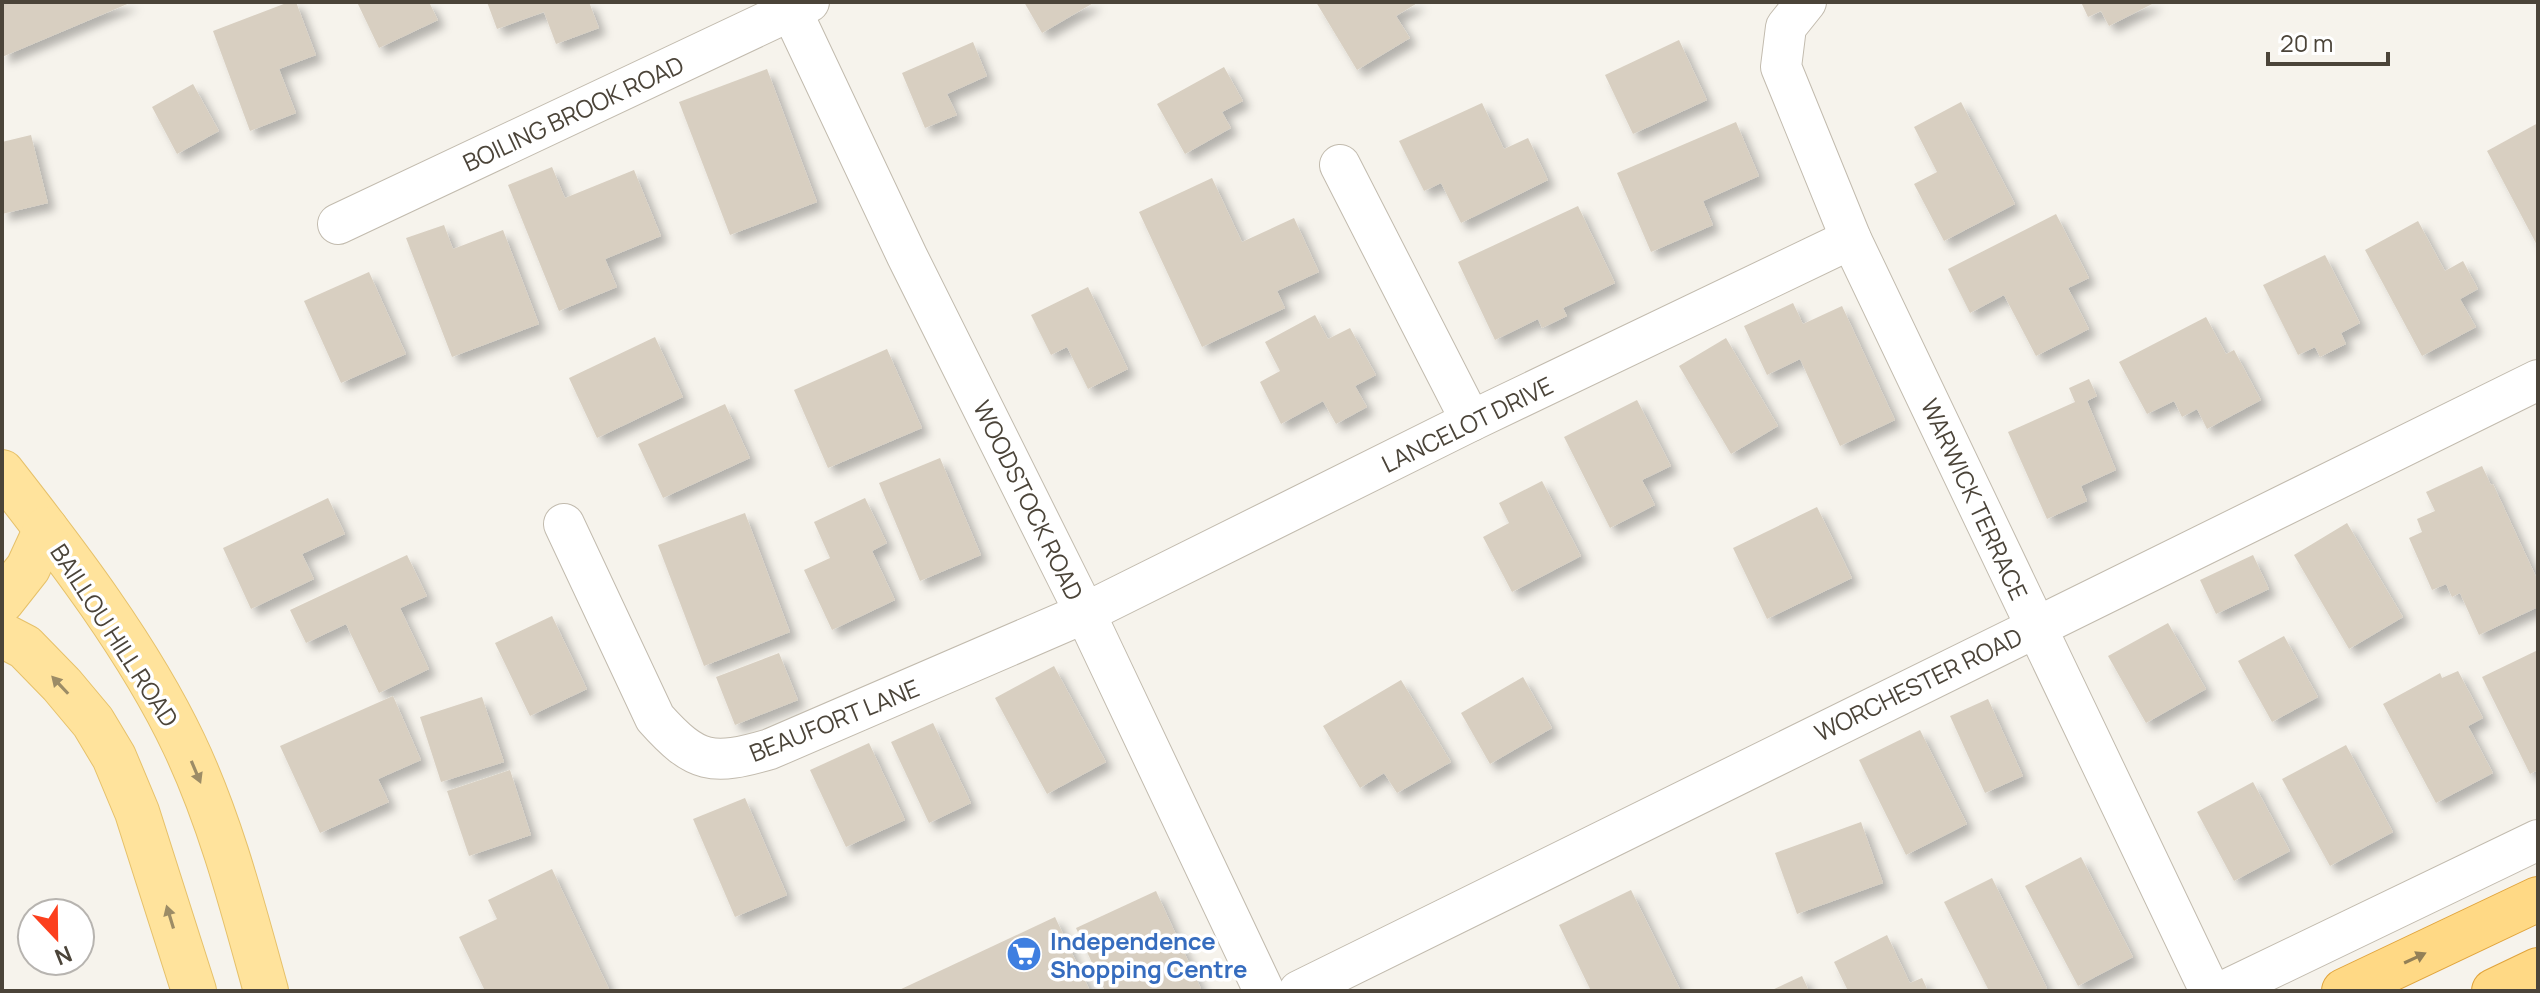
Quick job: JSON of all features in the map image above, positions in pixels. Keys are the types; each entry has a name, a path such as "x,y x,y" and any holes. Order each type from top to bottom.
{"highway":[{"path":"2344,991 2538,899"},
{"path":"2494,991 2538,970"}],"main road":[{"name":"BAILLOU HILL ROAD","path":"2,472 46,529 135,658 184,742 218,831 266,991"},
{"path":"2,601 28,568 46,529"},
{"path":"2,635 25,647 62,685 93,722 114,757 137,812 194,991"}],"street":[{"name":"WARWICK TERRACE","path":"1806,2 1786,27 1781,67 1851,239 2210,991"},
{"name":"BOILING BROOK ROAD","path":"338,224 800,6"},
{"name":"WOODSTOCK ROAD","path":"800,6 907,256 1085,613 1264,991"},
{"path":"1340,165 1471,421"},
{"name":"LANCELOT DRIVE","path":"1085,613 1471,421 1851,239"},
{"name":"WORCHESTER ROAD","path":"1299,991 2538,380"},
{"name":"BEAUFORT LANE","path":"564,524 655,718 676,742 703,759 733,760 770,749 1085,613"},
{"path":"2224,991 2538,840"}],"building":[{"path":"2,2 132,2 2,57"},
{"path":"296,2 316,55 279,69 296,113 250,131 213,31"},
{"path":"357,2 429,2 438,20 379,48"},
{"path":"487,2 589,2 599,28 556,44 544,12 497,29"},
{"path":"1024,2 1095,2 1042,33"},
{"path":"1316,2 1419,2 1396,16 1410,38 1357,70"},
{"path":"2081,2 2156,2 2109,26 2101,11 2088,17"},
{"path":"1679,40 1707,100 1633,134 1605,75"},
{"path":"973,42 987,76 947,94 957,115 925,128 902,73"},
{"path":"1224,67 1243,101 1222,112 1231,128 1185,154 1157,104"},
{"path":"767,69 817,202 730,235 679,102"},
{"path":"193,84 219,131 177,154 152,107"},
{"path":"1961,102 2015,204 1944,241 1914,184 1937,172 1914,127"},
{"path":"1482,103 1504,149 1528,138 1548,180 1461,223 1441,183 1424,191 1399,141"},
{"path":"1736,122 1759,176 1703,201 1713,225 1651,252 1617,173"},
{"path":"2538,123 2538,247 2487,151"},
{"path":"31,135 48,203 2,214 2,142"},
{"path":"552,167 565,198 634,170 661,236 605,259 617,287 559,311 508,185"},
{"path":"1212,178 1242,242 1294,218 1319,272 1277,291 1285,308 1202,347 1139,212"},
{"path":"1578,206 1615,283 1563,308 1567,316 1542,328 1538,319 1495,340 1458,262"},
{"path":"2056,214 2089,278 2068,288 2089,329 2036,356 2004,295 1970,313 1948,269"},
{"path":"2418,221 2445,271 2463,261 2478,289 2460,299 2476,327 2422,356 2365,250"},
{"path":"444,225 453,249 503,230 539,324 452,357 406,238"},
{"path":"2325,255 2360,323 2341,333 2346,344 2320,357 2315,347 2298,355 2263,285"},
{"path":"369,272 406,354 341,383 304,301"},
{"path":"1088,287 1128,369 1088,389 1067,347 1051,355 1031,315"},
{"path":"1793,303 1803,324 1842,306 1895,420 1840,446 1800,359 1767,375 1744,326"},
{"path":"1315,315 1328,339 1350,328 1376,375 1355,386 1367,407 1336,424 1323,401 1281,424 1260,382 1280,371 1265,342"},
{"path":"2206,317 2226,354 2234,350 2261,400 2207,429 2197,409 2182,417 2174,401 2147,414 2119,362"},
{"path":"655,337 683,397 597,438 569,378"},
{"path":"1726,338 1778,426 1731,454 1679,366"},
{"path":"887,349 922,428 828,468 794,390"},
{"path":"2089,379 2097,396 2087,401 2116,470 2081,486 2087,501 2047,519 2008,432 2075,402 2069,388"},
{"path":"1637,400 1671,466 1642,480 1655,505 1610,528 1564,437"},
{"path":"725,404 750,458 663,498 638,444"},
{"path":"940,458 981,555 920,581 879,483"},
{"path":"2482,466 2538,581 2538,607 2479,635 2460,593 2452,597 2446,584 2432,590 2409,538 2422,532 2417,519 2435,511 2426,492"},
{"path":"1542,481 1581,556 1512,592 1483,537 1509,523 1499,503"},
{"path":"328,498 345,534 302,554 314,579 251,609 223,548"},
{"path":"865,498 887,543 872,551 895,600 832,630 804,570 830,558 814,522"},
{"path":"1817,507 1852,578 1767,619 1733,548"},
{"path":"745,513 790,632 704,666 658,545"},
{"path":"2347,523 2403,617 2349,649 2294,555"},
{"path":"407,555 427,596 400,608 429,669 379,693 346,624 306,643 290,610"},
{"path":"2253,555 2269,589 2216,614 2200,580"},
{"path":"552,616 587,689 530,716 495,643"},
{"path":"2168,623 2206,689 2146,723 2108,656"},
{"path":"2284,636 2318,697 2272,722 2238,661"},
{"path":"2538,650 2538,770 2530,774 2482,677"},
{"path":"779,653 798,700 735,725 716,677"},
{"path":"1054,666 1106,762 1047,794 995,698"},
{"path":"2458,671 2483,718 2468,726 2493,773 2436,803 2383,704 2440,673 2442,678"},
{"path":"1523,677 1552,728 1490,764 1461,713"},
{"path":"1401,680 1451,762 1397,793 1384,773 1360,788 1323,726"},
{"path":"393,696 421,760 378,779 389,802 320,833 280,746"},
{"path":"482,697 504,762 441,782 420,717"},
{"path":"1988,699 2023,776 1985,793 1950,716"},
{"path":"933,723 971,803 929,823 891,742"},
{"path":"1920,730 1967,824 1906,855 1859,760"},
{"path":"869,743 905,820 846,847 810,770"},
{"path":"2346,745 2393,832 2330,866 2282,779"},
{"path":"510,770 531,835 469,856 447,791"},
{"path":"2253,782 2290,851 2234,881 2197,812"},
{"path":"745,798 787,895 735,917 693,819"},
{"path":"1861,822 1883,883 1797,914 1775,853"},
{"path":"2081,857 2133,957 2078,986 2025,886"},
{"path":"552,869 610,991 485,991 459,937 497,919 488,900"},
{"path":"1992,878 2047,988 2041,991 1989,991 1944,902"},
{"path":"1631,890 1681,991 1591,991 1559,925"},
{"path":"1156,891 1202,991 1105,991 1076,928"},
{"name":"Independence Shopping Centre","path":"1055,917 1090,991 897,991"},
{"path":"1887,935 1910,983 1922,978 1928,991 1848,991 1834,962"},
{"path":"1802,976 1809,991 1770,991"}],"place":[{"name":"Independence Shopping Centre","path":"1024,954"}]}
